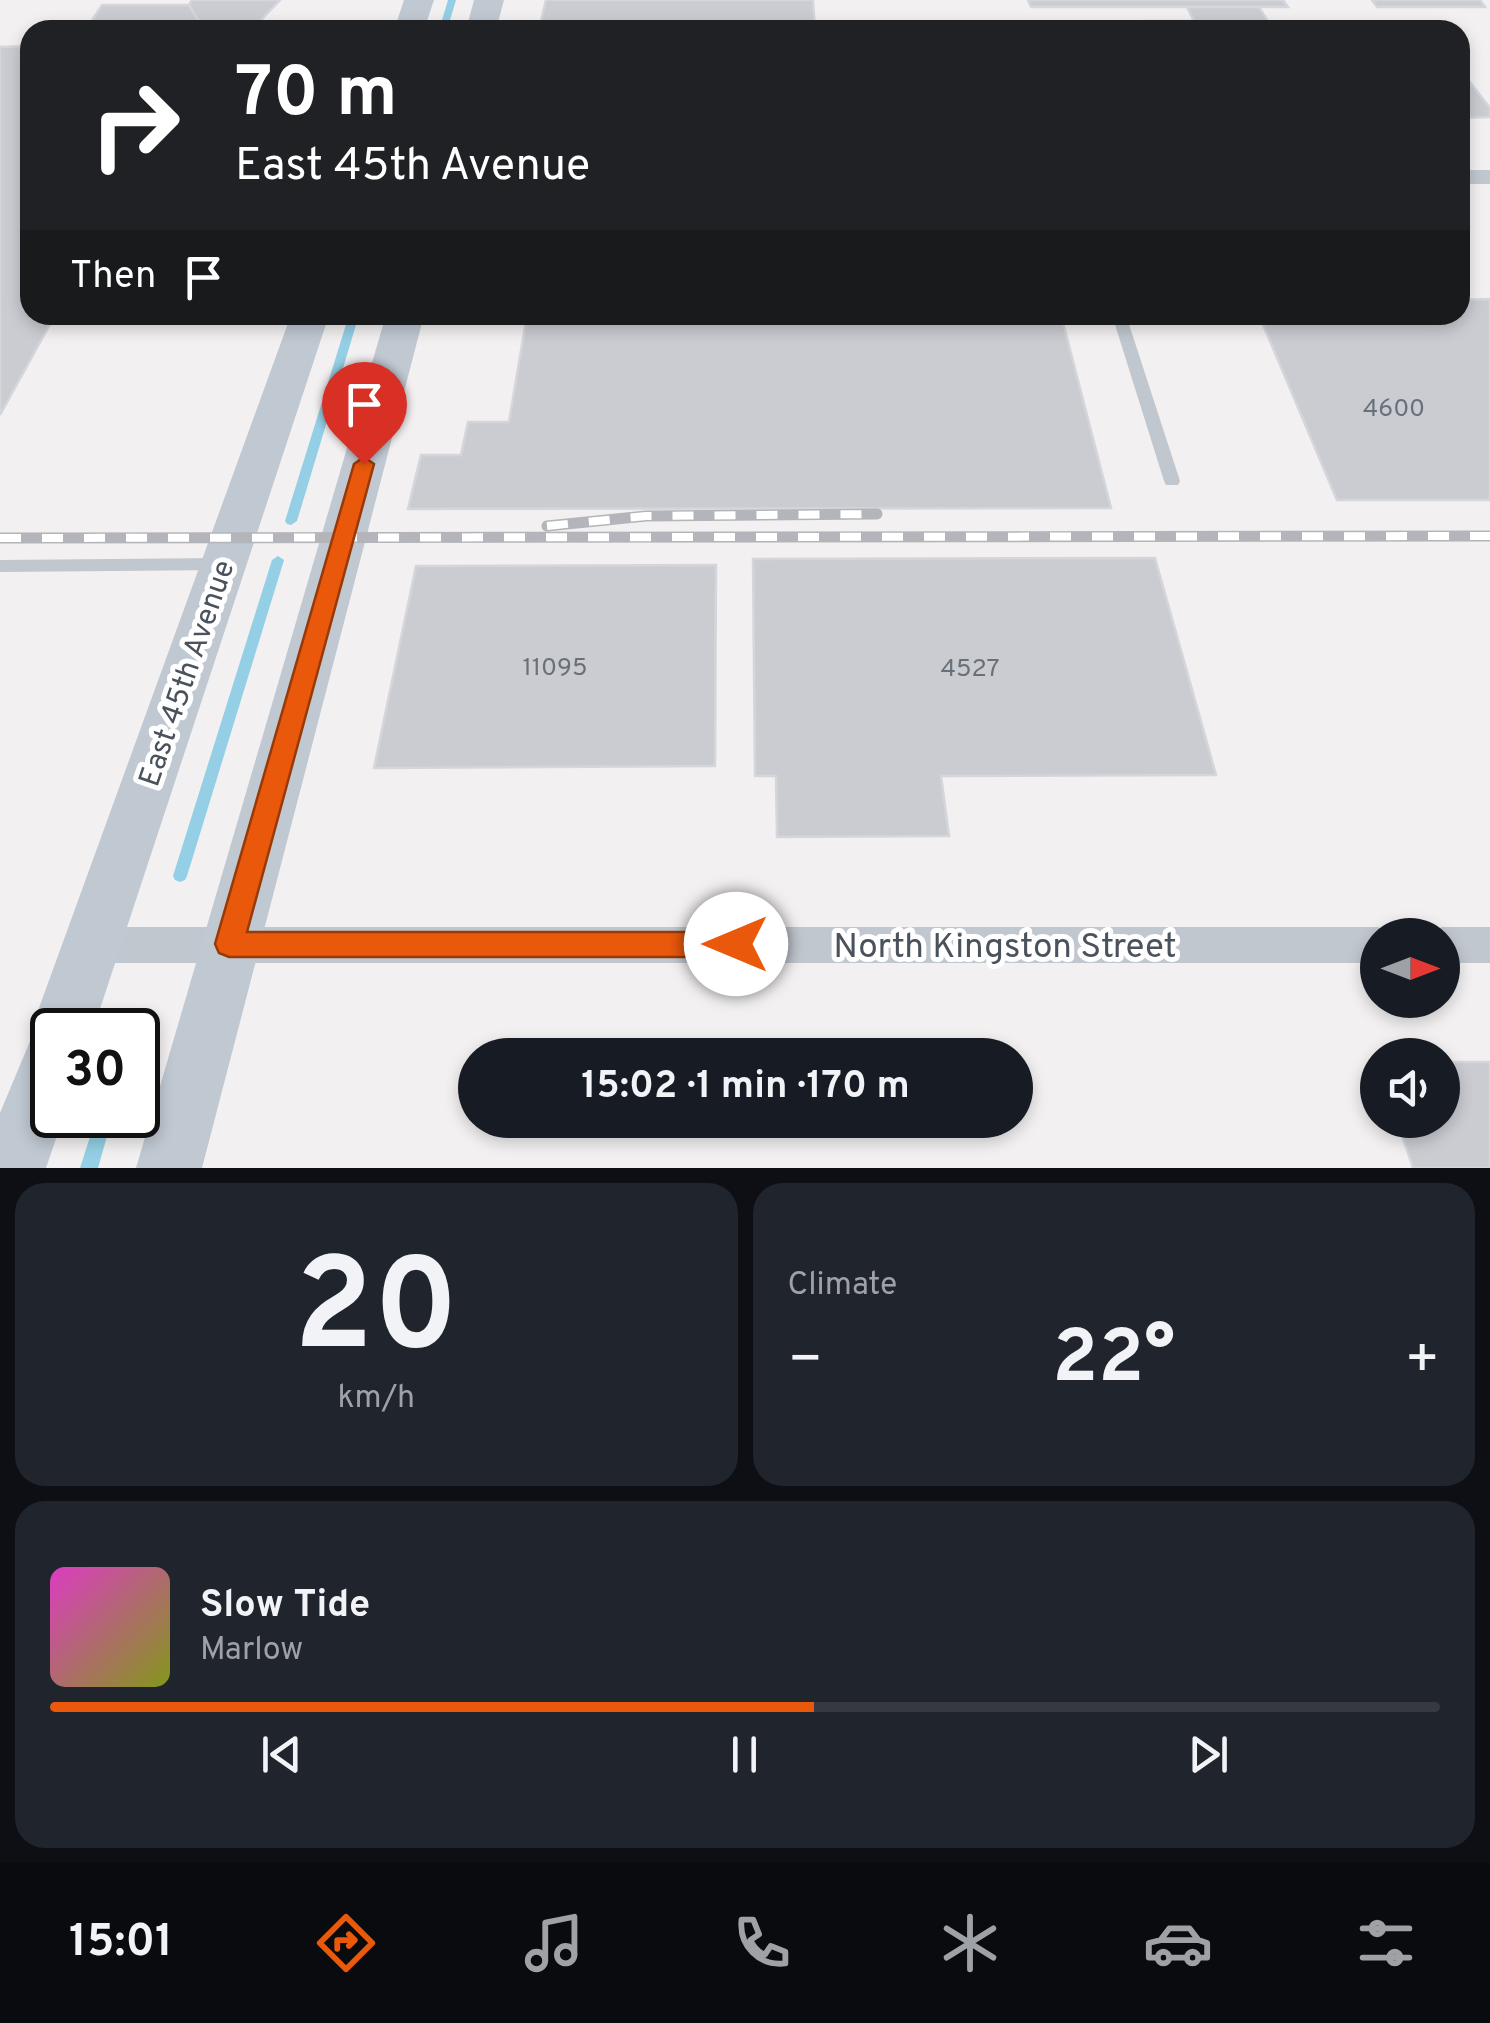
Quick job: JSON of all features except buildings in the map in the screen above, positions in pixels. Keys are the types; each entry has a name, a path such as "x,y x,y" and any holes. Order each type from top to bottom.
{"street":[{"name":"East 45th Avenue","path":"70,1008 307,325"},
{"path":"169,1168 402,325"},
{"name":"North Kingston Street","path":"92,944 1360,944"},
{"path":"1460,944 1490,944"},
{"path":"13,1168 30,1119"}],"lane":[{"path":"1122,325 1172,481"},
{"path":"0,566 224,564"}],"waterway":[{"path":"446,20 452,0"},
{"path":"291,521 351,325"},
{"path":"180,876 278,560"},
{"path":"89,1168 98,1138"}],"railway":[{"path":"547,526 646,516 877,514"},
{"path":"0,538 1490,536"}],"route":[{"path":"364,464 229,944 736,944"}]}
